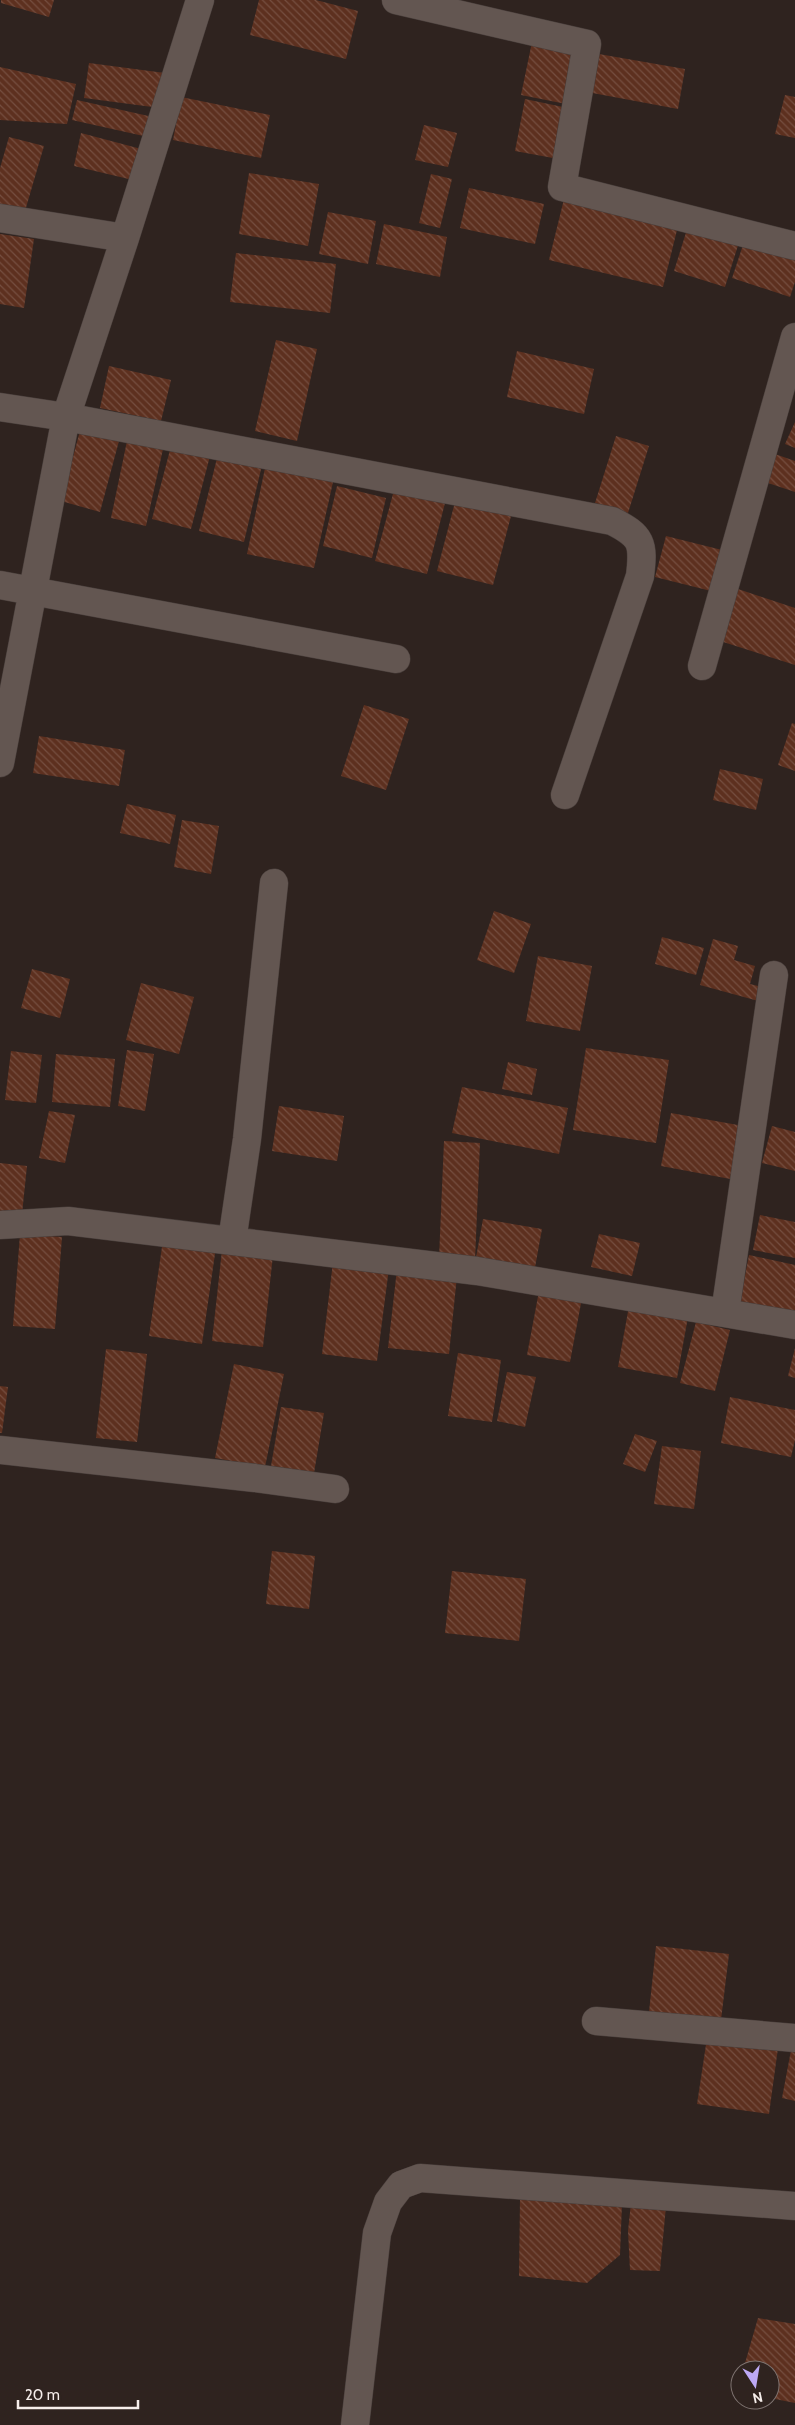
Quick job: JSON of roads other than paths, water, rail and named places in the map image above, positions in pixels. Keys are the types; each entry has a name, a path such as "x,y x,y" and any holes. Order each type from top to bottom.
{"street":[{"path":"0,763 66,417 126,238 200,0"},
{"path":"396,0 587,44 562,187 795,246"},
{"path":"0,218 126,238"},
{"path":"702,666 795,338"},
{"path":"0,407 66,417 612,522 633,532 643,552 640,576 566,795"},
{"path":"0,585 396,659"},
{"path":"232,1241 247,1139 274,883"},
{"path":"725,1313 774,975"},
{"path":"0,1225 68,1221 477,1270 795,1325"},
{"path":"0,1450 255,1478 335,1489"},
{"path":"596,2021 795,2038"},
{"path":"355,2425 377,2233 388,2202 401,2185 420,2178 795,2206"}]}
